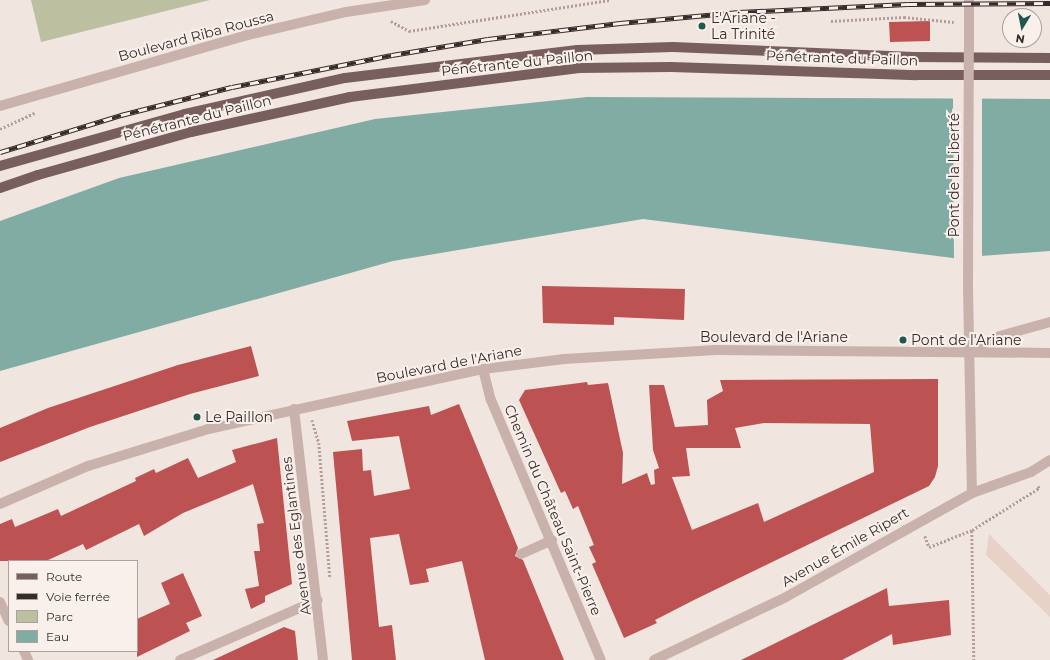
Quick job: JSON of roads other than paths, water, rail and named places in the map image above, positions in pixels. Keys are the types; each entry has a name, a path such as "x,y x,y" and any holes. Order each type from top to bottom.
{"main road":[{"name":"Pénétrante du Paillon","path":"0,166 185,114 345,78 577,50 673,47 914,57 1050,58"},
{"name":"Pénétrante du Paillon","path":"0,188 38,175 191,132 350,96 579,68 671,67 917,75 1050,75"}],"street":[{"name":"Boulevard Riba Roussa","path":"0,106 248,35 346,12 425,0"},
{"name":"Pont de la Liberté","path":"969,0 968,288 972,493"},
{"name":"Boulevard de l'Ariane","path":"969,351 1000,336 1050,322"},
{"name":"Boulevard de l'Ariane","path":"0,504 88,466 208,429 294,409 483,369 564,359 716,350 969,351 1050,353"},
{"name":"Chemin du Château Saint-Pierre","path":"483,369 491,400 552,540 601,660"},
{"name":"Avenue des Eglantines","path":"294,409 318,600 323,660"},
{"name":"Avenue Émile Ripert","path":"654,660 786,596 919,520 972,493 1031,472 1050,460"},
{"path":"521,554 552,540"},
{"path":"180,660 318,600"},
{"path":"0,602 8,619"}],"water":[{"path":"587,97 1050,99 1050,251 953,258 643,219 393,261 0,371 0,221 119,178 375,119"}],"railway":[{"path":"0,152 121,115 232,87 392,55 488,39 620,23 739,12 908,4 1050,3"}],"place":[{"name":"L'Ariane - La Trinité","path":"702,26"},
{"name":"Pont de l'Ariane","path":"903,340"},
{"name":"Le Paillon","path":"197,417"}]}
